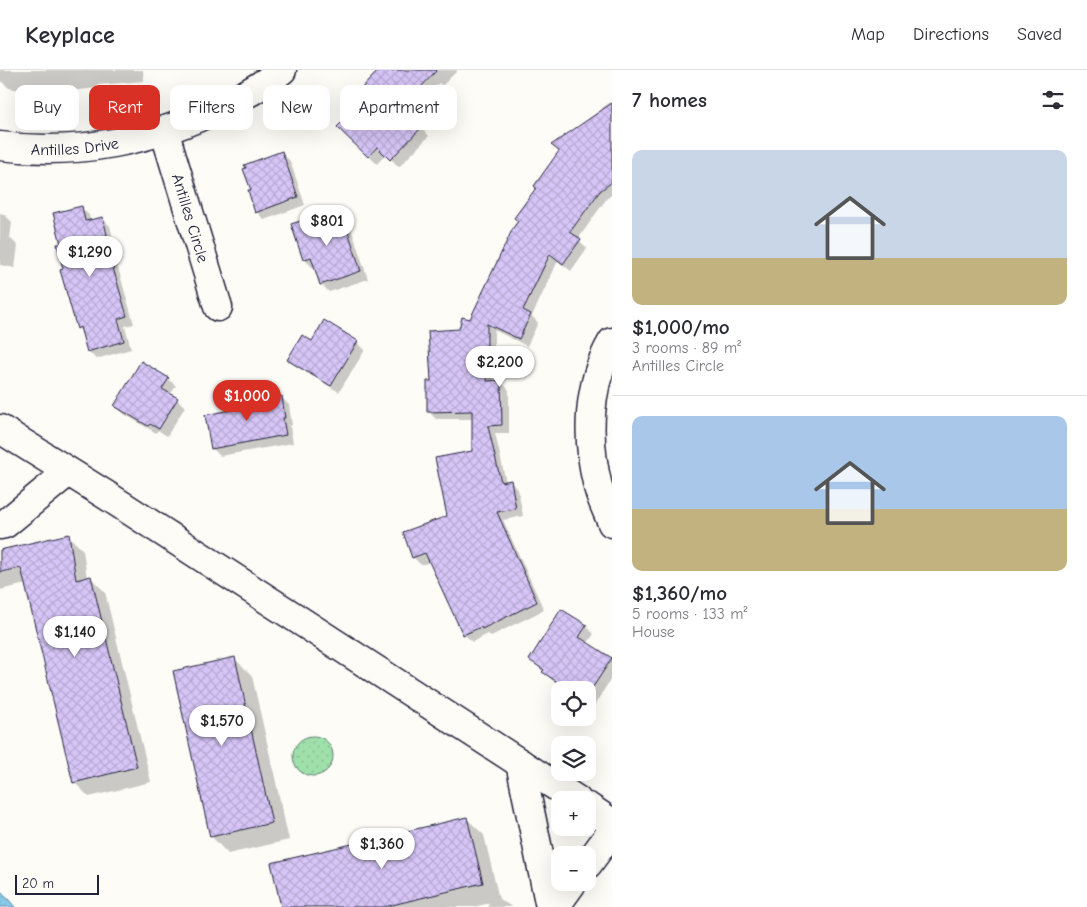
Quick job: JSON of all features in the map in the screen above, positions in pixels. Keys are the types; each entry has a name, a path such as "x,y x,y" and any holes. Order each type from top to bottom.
{"street":[{"name":"Antilles Drive","path":"0,146 84,147 125,141 164,130 207,114 245,96 282,70"},
{"name":"Antilles Circle","path":"164,130 218,307"},
{"path":"612,342 606,352 594,387 590,423 592,458 599,489 612,523"},
{"path":"0,429 106,495 563,791"},
{"path":"0,525 5,524 68,472"},
{"path":"520,763 550,907"},
{"path":"596,812 612,823"},
{"path":"596,853 612,831"},
{"path":"555,907 567,891"}],"green space":[{"path":"317,736 324,739 330,745 333,756 332,764 324,773 317,776 309,776 302,773 294,764 293,752 296,745 305,737"}],"water":[{"path":"0,892 2,892 15,907 0,907"}],"building":[{"path":"379,70 437,70 423,85 365,85"},
{"path":"612,103 612,182 600,191 570,232 581,239 563,264 550,254 523,310 531,314 519,339 487,324 487,381 501,380 502,425 488,426 501,482 511,480 516,509 497,512 537,602 482,629 481,627 463,635 425,553 412,558 403,532 447,516 435,458 472,451 472,411 427,412 427,381 431,381 428,331 459,329 462,317 470,319 518,221 514,218 536,188 534,186 559,151 551,145"},
{"path":"340,130 419,130 390,160 377,147 368,157"},
{"path":"282,151 298,197 255,213 248,190 251,190 243,169 246,168 244,165"},
{"path":"82,206 85,221 103,217 111,253 109,254 127,316 118,319 124,341 87,352 80,327 77,329 60,270 63,269 57,244 61,244 53,213"},
{"path":"322,214 324,222 343,216 361,271 320,285 311,257 303,260 291,224"},
{"path":"324,320 358,341 331,386 287,360 302,335 312,341"},
{"path":"141,361 169,378 162,389 178,398 159,429 150,424 148,426 114,406"},
{"path":"282,396 286,435 211,449 205,415 231,410 230,402 251,398 251,402"},
{"path":"69,534 76,580 91,576 137,767 73,783 21,568 0,572 0,550"},
{"path":"561,609 587,625 579,637 612,658 596,682 556,681 529,660"},
{"path":"235,657 272,823 210,837 173,671"},
{"path":"467,817 483,883 384,907 281,907 271,863"}]}
